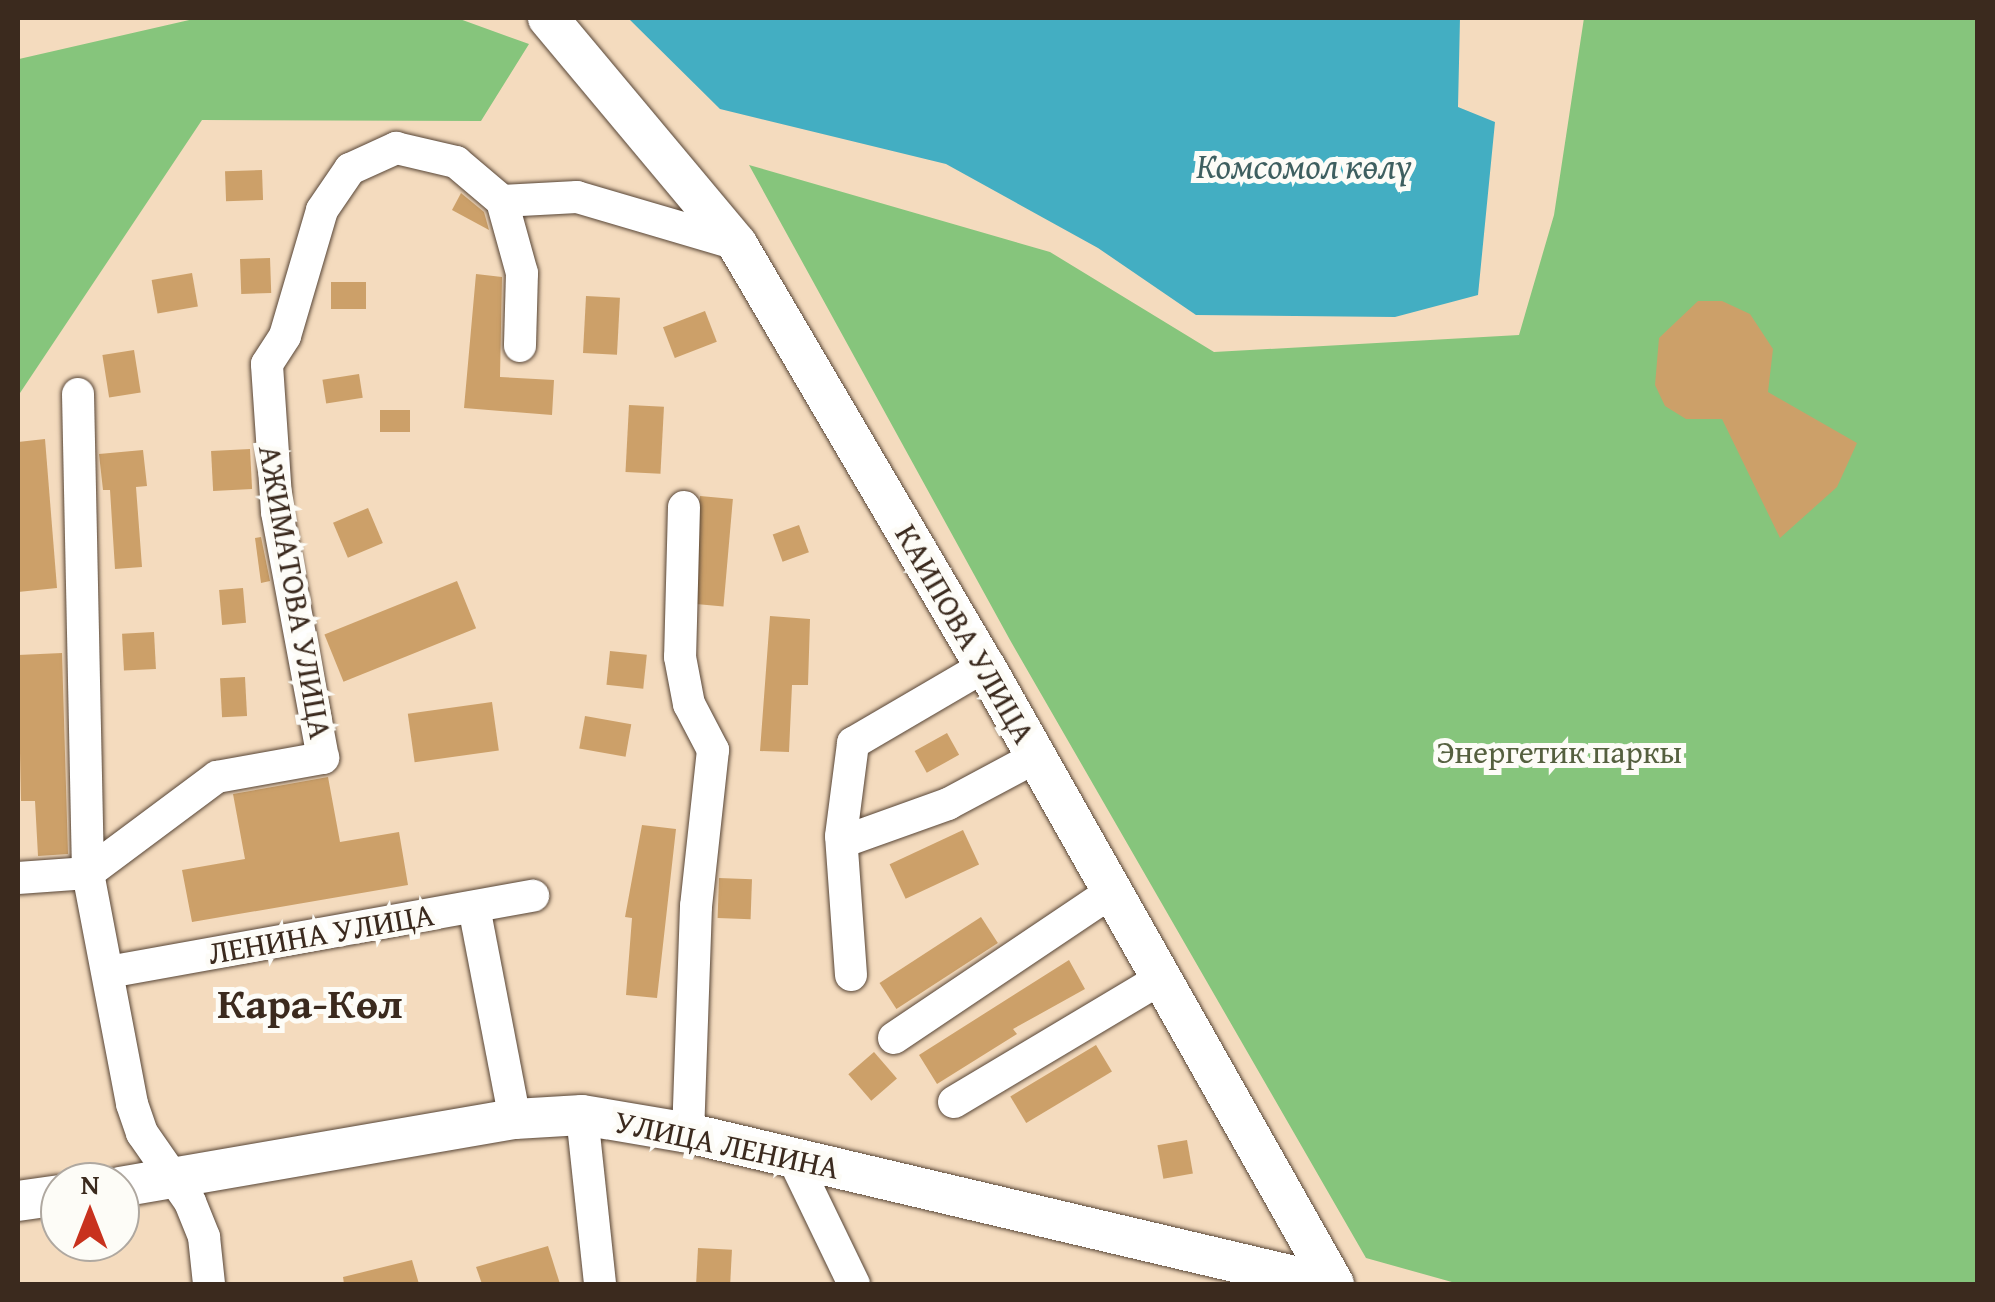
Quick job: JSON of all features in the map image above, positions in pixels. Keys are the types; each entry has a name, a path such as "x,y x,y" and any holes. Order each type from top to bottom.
{"main road":[{"name":"КАИПОВА УЛИЦА","path":"548,18 737,244 985,666 1331,1284"},
{"name":"УЛИЦА ЛЕНИНА","path":"140,1184 515,1119 582,1114 794,1158 1216,1270 1331,1284"}],"street":[{"name":"АЖИМАТОВА УЛИЦА","path":"88,873 217,777 324,758 276,512 267,364 286,336 322,210 350,169 396,148 456,162 502,201"},
{"path":"520,346 522,273 502,201 577,197 737,244"},
{"path":"78,394 88,873 132,1104 142,1134 174,1179 204,1237 209,1284"},
{"path":"684,506 680,657 689,704 713,750 696,906 688,1134"},
{"path":"851,975 842,842 853,743 985,666"},
{"path":"842,842 948,804 1036,757"},
{"path":"18,878 88,873"},
{"path":"894,1038 1112,892"},
{"name":"ЛЕНИНА УЛИЦА","path":"108,972 533,896"},
{"path":"474,907 515,1119"},
{"path":"954,1102 1160,979"},
{"path":"582,1114 600,1284"},
{"path":"794,1158 854,1284"}],"green space":[{"path":"198,18 457,18 529,44 481,121 202,120 18,396 19,59"},
{"name":"Энергетик паркы","path":"1584,18 1977,18 1977,1284 1459,1284 1366,1258 1010,640 749,165 1050,252 1214,352 1519,335 1554,215"}],"water":[{"name":"Комсомол көлү","path":"628,18 1460,18 1458,107 1495,122 1478,295 1395,317 1196,315 1098,248 946,164 720,109"}],"building":[{"path":"262,170 263,200 226,201 225,171"},
{"path":"461,193 484,212 489,230 452,210"},
{"path":"270,258 271,293 241,294 240,259"},
{"path":"192,273 198,306 158,314 152,280"},
{"path":"476,274 502,277 500,377 554,380 552,415 464,408"},
{"path":"331,282 366,282 366,309 331,309"},
{"path":"586,296 620,298 617,355 583,353"},
{"path":"1698,301 1722,301 1750,314 1773,349 1768,392 1857,443 1837,487 1780,538 1722,419 1686,419 1665,406 1655,385 1659,338"},
{"path":"705,311 717,342 675,358 663,327"},
{"path":"134,350 141,392 109,397 102,355"},
{"path":"359,374 363,398 326,403 322,380"},
{"path":"629,405 664,407 660,474 625,472"},
{"path":"380,410 410,410 410,432 380,432"},
{"path":"45,439 57,588 18,592 18,442"},
{"path":"250,449 252,489 213,491 211,451"},
{"path":"143,450 147,486 136,487 142,567 115,569 110,490 103,490 99,454"},
{"path":"700,496 733,499 723,606 691,604"},
{"path":"368,508 383,543 348,558 333,523"},
{"path":"799,525 809,552 783,562 773,535"},
{"path":"261,537 270,581 261,583 255,538"},
{"path":"457,581 476,628 344,682 324,635"},
{"path":"243,588 246,623 222,625 219,590"},
{"path":"770,616 810,619 808,685 792,685 789,752 760,751"},
{"path":"154,632 156,669 124,671 122,634"},
{"path":"610,651 647,655 643,689 606,685"},
{"path":"62,653 68,854 38,856 35,801 21,801 18,655"},
{"path":"245,677 247,716 222,717 220,678"},
{"path":"492,702 499,751 415,762 408,714"},
{"path":"585,716 631,724 626,757 579,748"},
{"path":"947,733 959,755 927,773 915,751"},
{"path":"328,777 340,842 399,832 408,885 192,922 182,870 245,859 233,794"},
{"path":"642,825 676,829 657,998 626,995 632,918 625,917"},
{"path":"963,830 979,864 906,899 890,864"},
{"path":"719,878 752,879 751,919 718,918"},
{"path":"981,917 998,943 896,1009 880,983"},
{"path":"1069,960 1085,989 1013,1029 1017,1034 937,1084 919,1055"},
{"path":"1096,1045 1112,1072 1026,1123 1010,1097"},
{"path":"874,1052 897,1078 871,1101 848,1074"},
{"path":"1187,1140 1193,1173 1163,1179 1157,1145"},
{"path":"548,1246 560,1284 482,1284 476,1267"},
{"path":"698,1248 732,1250 730,1284 696,1284"},
{"path":"412,1260 419,1284 344,1284 343,1277"}],"district":[{"name":"Кара-Көл","path":"310,1003"}]}
